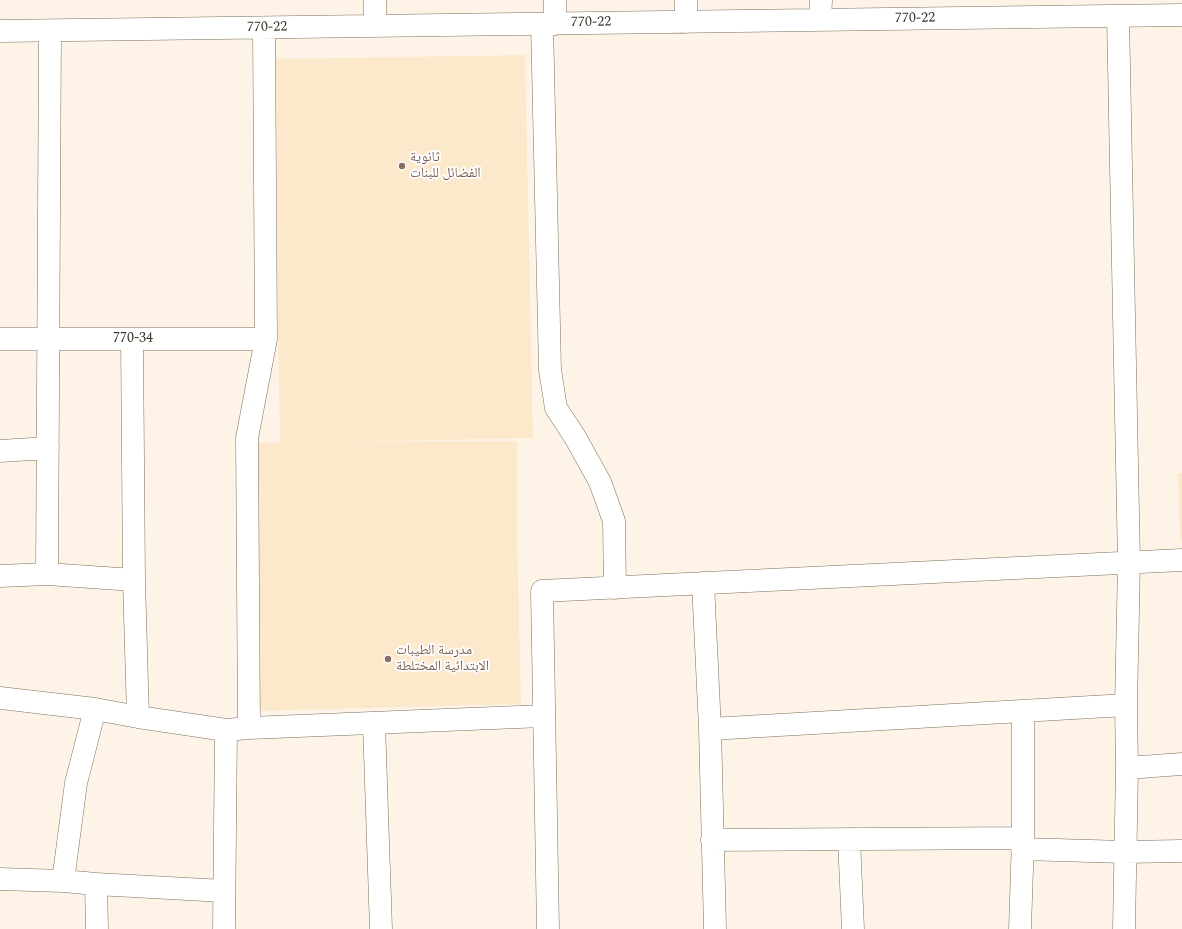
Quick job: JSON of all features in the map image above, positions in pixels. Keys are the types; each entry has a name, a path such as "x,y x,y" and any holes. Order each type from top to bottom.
{"street":[{"path":"375,0 375,26"},
{"path":"555,0 549,24 550,370 556,408 575,437 600,482 614,521 616,588"},
{"path":"686,0 686,22"},
{"name":"770-22","path":"0,31 686,22 820,10 989,9 1118,16 1182,15"},
{"path":"1118,16 1129,563 1124,929"},
{"path":"249,728 247,438 266,339 264,28"},
{"path":"47,574 50,31"},
{"name":"770-34","path":"0,339 266,339"},
{"path":"132,339 134,580 138,717"},
{"path":"0,451 48,448"},
{"path":"548,929 542,591 1182,560"},
{"path":"0,576 47,574 134,580"},
{"path":"703,584 710,729 715,929"},
{"path":"0,698 94,708 138,717 226,730 544,716"},
{"path":"710,729 1126,705"},
{"path":"63,881 76,782 94,708"},
{"path":"1020,929 1023,711"},
{"path":"374,724 381,929"},
{"path":"224,929 226,730"},
{"path":"1127,768 1182,764"},
{"path":"712,840 849,839 1022,844 1125,852 1182,852"},
{"path":"849,839 853,929"},
{"path":"0,878 224,890"},
{"path":"96,884 97,929"}],"shaded area":[{"path":"525,55 533,438 344,442 517,441 517,529 521,704 257,711 251,443 280,442 277,275 276,59"},
{"path":"1178,473 1182,473 1182,540 1180,540"}],"place":[{"name":"ثانوية الفضائل للبنات","path":"402,166"},
{"name":"مدرسة الطيبات الابتدائية المختلطة","path":"388,659"}]}
